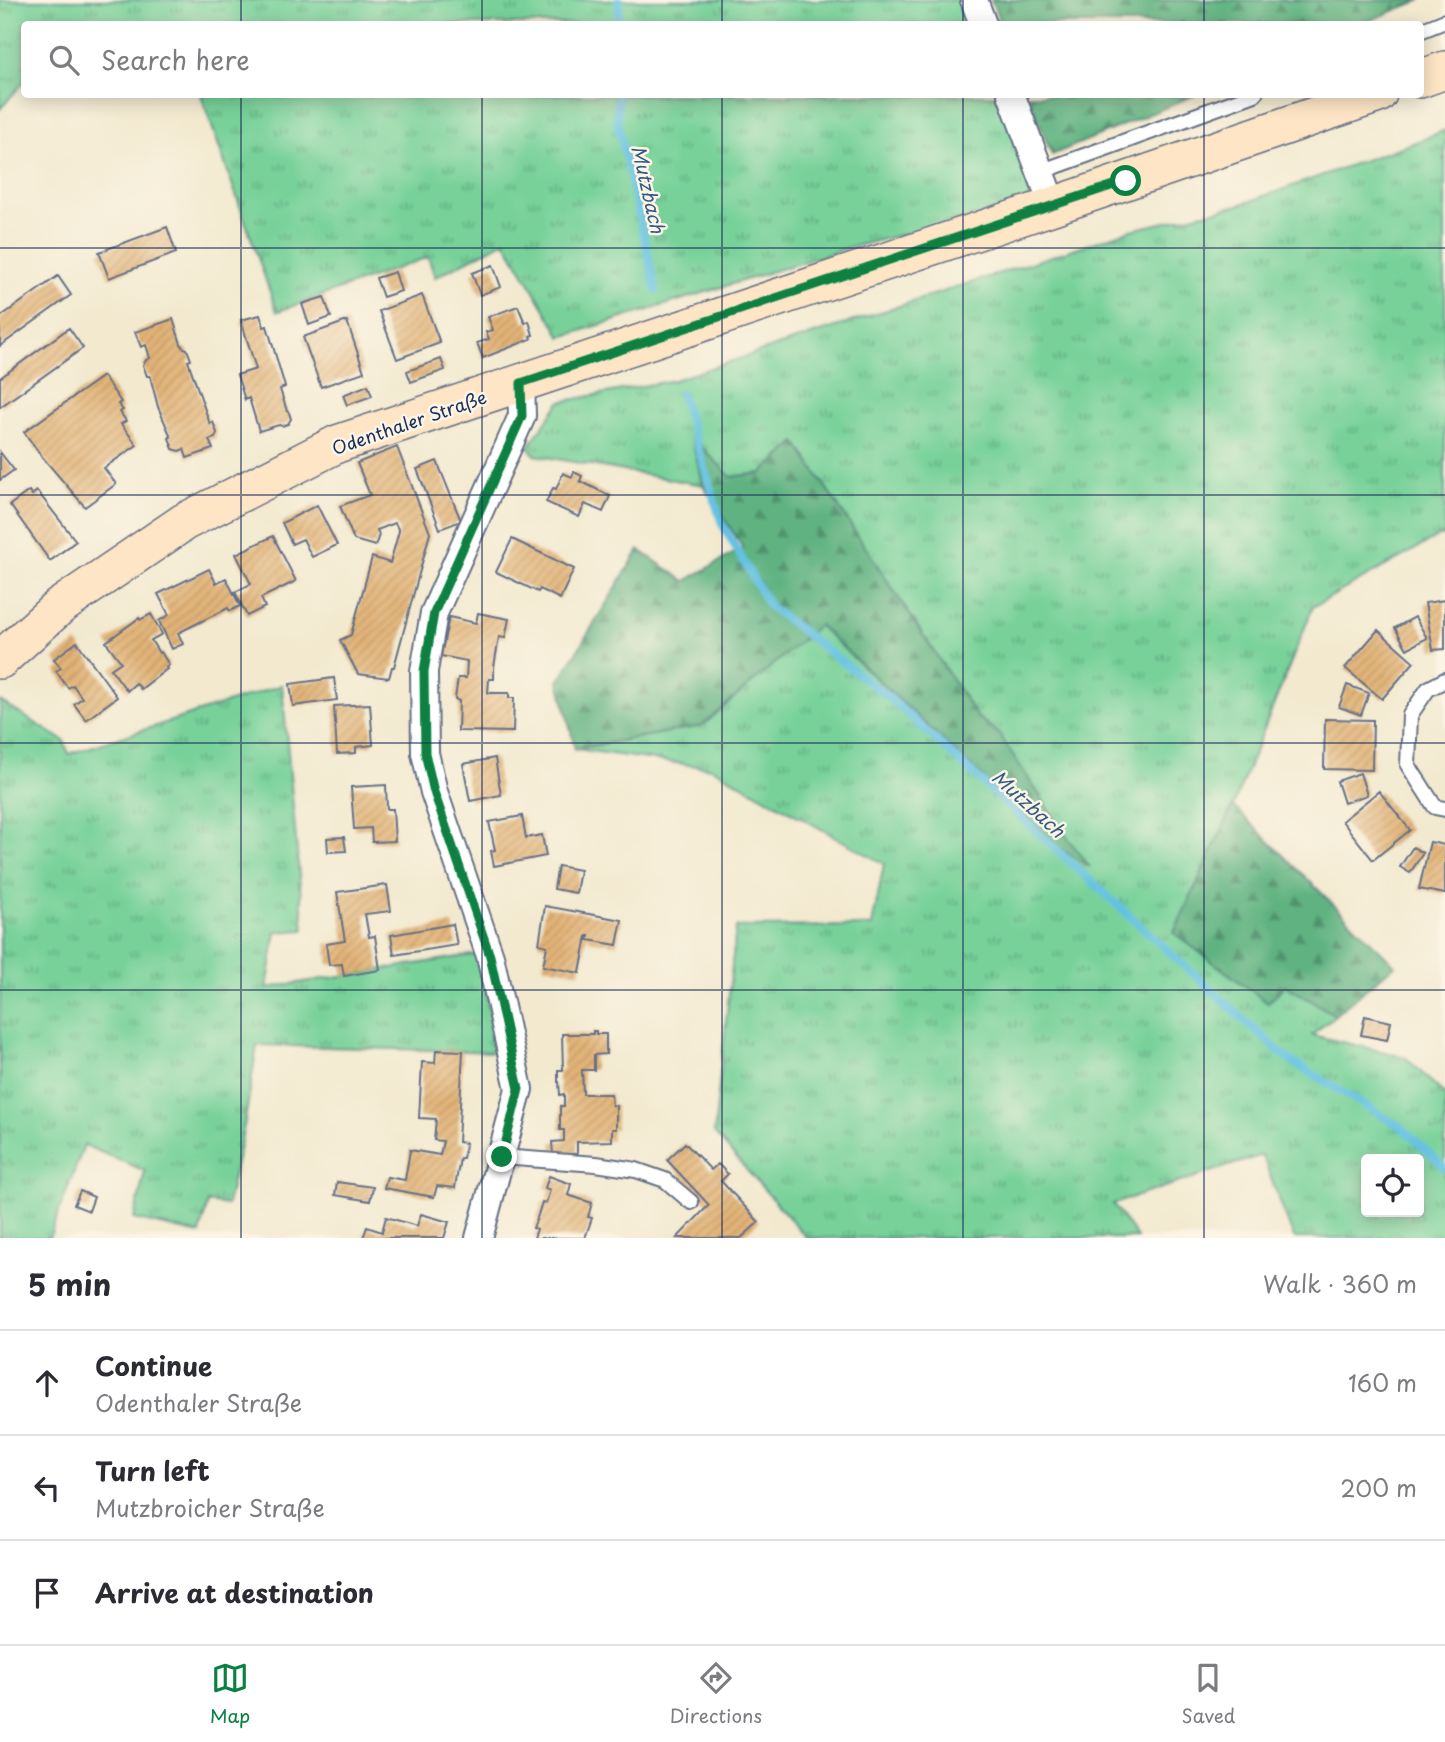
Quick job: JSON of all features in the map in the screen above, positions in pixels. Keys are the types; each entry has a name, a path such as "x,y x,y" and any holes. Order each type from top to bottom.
{"main road":[{"path":"1424,78 1445,70"},
{"name":"Odenthaler Straße","path":"0,660 59,607 184,522 337,444 1053,206 1366,98"}],"street":[{"path":"974,0 982,21"},
{"path":"1012,98 1053,206"},
{"path":"479,1238 519,1089 490,956 434,792 425,753 424,671 434,613 522,416 521,383"}],"lane":[{"path":"1424,29 1445,21"},
{"path":"1040,172 1244,98"},
{"path":"1445,680 1428,689 1410,715 1408,765 1435,807 1445,809"},
{"path":"502,1157 596,1164 636,1170 665,1180 691,1202"}],"green space":[{"path":"0,0 970,0 978,21 21,21 21,85 0,109"},
{"path":"991,0 1422,0 1368,21 1000,21"},
{"path":"202,98 1007,98 1044,199 848,248 561,337 505,241 435,277 428,257 277,312"},
{"path":"1029,98 1188,98 1052,155"},
{"path":"1445,130 1445,536 1439,536 1313,607 1233,806 1174,933 1268,1003 1285,984 1335,1015 1312,1035 1405,1057 1445,1095 1445,1238 1294,1238 1262,1155 1113,1204 1137,1238 807,1238 714,1133 736,927 872,926 884,864 712,768 575,749 702,726 818,625 1059,848 1088,865 999,734 977,717 796,442 762,473 730,477 692,438 703,485 535,455 528,447 560,402 674,380 1131,230 1239,205"},
{"path":"691,436 731,477 762,473 796,442 977,717 999,734 1090,867 1059,848 819,625 702,726 575,749 559,681 639,550 685,581 743,548 703,485"},
{"path":"282,685 304,930 276,932 267,988 478,954 497,1052 257,1045 245,1121 227,1205 208,1202 200,1234 134,1219 145,1171 84,1145 49,1238 0,1238 0,701 64,741 69,754"},
{"path":"1233,806 1395,965 1335,1015 1285,985 1268,1003 1174,933"}],"building":[{"path":"167,227 176,253 109,278 99,252"},
{"path":"493,265 501,287 480,295 472,273"},
{"path":"395,272 401,291 383,297 376,278"},
{"path":"58,276 71,295 0,346 0,317"},
{"path":"422,295 440,343 397,359 379,311"},
{"path":"324,297 331,317 309,325 302,304"},
{"path":"518,306 525,323 529,321 533,335 530,336 531,339 483,358 477,343 489,339 486,332 493,330 488,317"},
{"path":"260,315 264,327 267,326 285,387 280,389 291,419 288,424 259,431 249,398 245,400 237,375 256,369 241,320"},
{"path":"173,319 182,347 187,349 191,360 188,361 210,424 213,422 217,433 215,438 209,440 213,449 187,458 184,449 173,449 150,376 147,376 143,365 150,358 146,345 141,347 135,332"},
{"path":"347,321 364,372 321,387 303,337"},
{"path":"69,328 83,348 0,407 0,378"},
{"path":"441,359 445,370 411,382 407,371"},
{"path":"103,376 121,402 118,404 123,410 120,412 126,421 121,424 137,445 104,468 116,484 85,507 24,432"},
{"path":"368,385 372,396 347,405 343,395"},
{"path":"397,447 430,533 389,678 358,674 340,640 351,635 372,557 390,563 399,531 395,523 377,530 379,535 375,546 354,540 340,506 370,495 357,463"},
{"path":"0,452 14,470 0,480"},
{"path":"437,461 461,521 440,529 417,469"},
{"path":"574,472 582,476 580,481 610,496 603,512 585,504 579,517 546,502 563,473 572,477"},
{"path":"29,491 32,495 37,491 76,541 50,561 10,505"},
{"path":"317,505 337,545 312,557 303,539 292,544 282,523"},
{"path":"273,536 296,581 261,598 265,607 247,616 235,592 251,584 236,554"},
{"path":"512,539 574,569 560,599 540,589 538,592 496,572"},
{"path":"209,569 216,583 226,578 240,606 230,611 228,608 178,633 183,644 172,649 159,621 169,615 158,594"},
{"path":"1445,600 1445,649 1433,650 1425,603"},
{"path":"478,613 509,619 505,638 499,637 494,679 489,679 488,693 509,693 509,698 514,698 513,732 458,731 459,701 455,699 458,678 466,678 467,661 441,656 449,617 476,623"},
{"path":"151,614 162,634 151,640 169,665 141,689 136,683 127,691 111,669 121,662 106,642 139,618 140,620"},
{"path":"1415,617 1427,638 1407,649 1395,628"},
{"path":"1378,630 1414,662 1382,699 1345,668"},
{"path":"77,642 117,697 86,720 74,704 82,698 73,685 68,688 56,671 61,668 54,659"},
{"path":"334,678 337,700 293,706 290,684"},
{"path":"1347,685 1369,693 1361,715 1339,707"},
{"path":"370,704 373,745 356,747 356,753 337,754 334,706"},
{"path":"1325,719 1373,720 1372,770 1324,769"},
{"path":"495,758 501,795 470,801 463,764"},
{"path":"1360,773 1367,795 1344,803 1337,781"},
{"path":"386,785 387,809 393,809 395,841 372,842 371,828 354,829 351,787"},
{"path":"1379,791 1410,830 1373,860 1342,821"},
{"path":"522,816 526,838 542,835 546,856 494,866 491,851 495,850 489,822"},
{"path":"344,837 346,851 328,852 327,838"},
{"path":"1430,842 1445,845 1445,894 1419,889"},
{"path":"1413,847 1423,853 1410,873 1400,867"},
{"path":"558,866 580,870 576,893 554,889"},
{"path":"387,885 391,911 365,914 369,937 375,936 380,970 344,976 342,964 329,965 326,944 345,941 337,892"},
{"path":"545,906 622,920 617,945 588,940 587,936 580,973 543,966 547,946 539,944"},
{"path":"453,924 457,945 394,955 391,935"},
{"path":"1365,1016 1391,1022 1387,1040 1361,1035"},
{"path":"593,1031 596,1031 596,1034 606,1034 606,1054 594,1055 594,1070 582,1070 583,1094 611,1094 612,1105 616,1106 616,1129 612,1129 612,1141 577,1142 577,1154 553,1154 552,1142 564,1141 564,1130 560,1130 560,1106 564,1106 564,1094 560,1095 558,1082 558,1070 563,1070 562,1034 593,1034"},
{"path":"436,1050 463,1051 458,1142 466,1143 463,1158 460,1158 455,1188 437,1186 434,1197 384,1188 387,1177 405,1180 410,1150 440,1155 443,1141 434,1140 436,1119 419,1118 422,1062 435,1063"},
{"path":"685,1143 711,1170 718,1164 728,1174 721,1181 759,1222 741,1238 677,1238 709,1205 667,1160"},
{"path":"549,1176 571,1184 568,1195 592,1203 588,1217 592,1218 585,1238 534,1238 537,1229 533,1228 542,1202 546,1203 550,1190 545,1188"},
{"path":"337,1182 373,1187 370,1201 335,1195"},
{"path":"80,1191 94,1197 89,1211 74,1205"},
{"path":"421,1214 449,1222 444,1238 363,1238 367,1227 382,1232 386,1217 417,1226"}],"waterway":[{"name":"Mutzbach","path":"619,0 619,21"},
{"name":"Mutzbach","path":"618,98 617,120 656,290"},
{"name":"Mutzbach","path":"681,394 722,524 769,606 892,700 1286,1058 1401,1127 1445,1168"}],"route":[{"path":"502,1157 519,1089 490,956 434,792 425,753 424,671 434,613 522,416 521,383 1126,181"}]}
